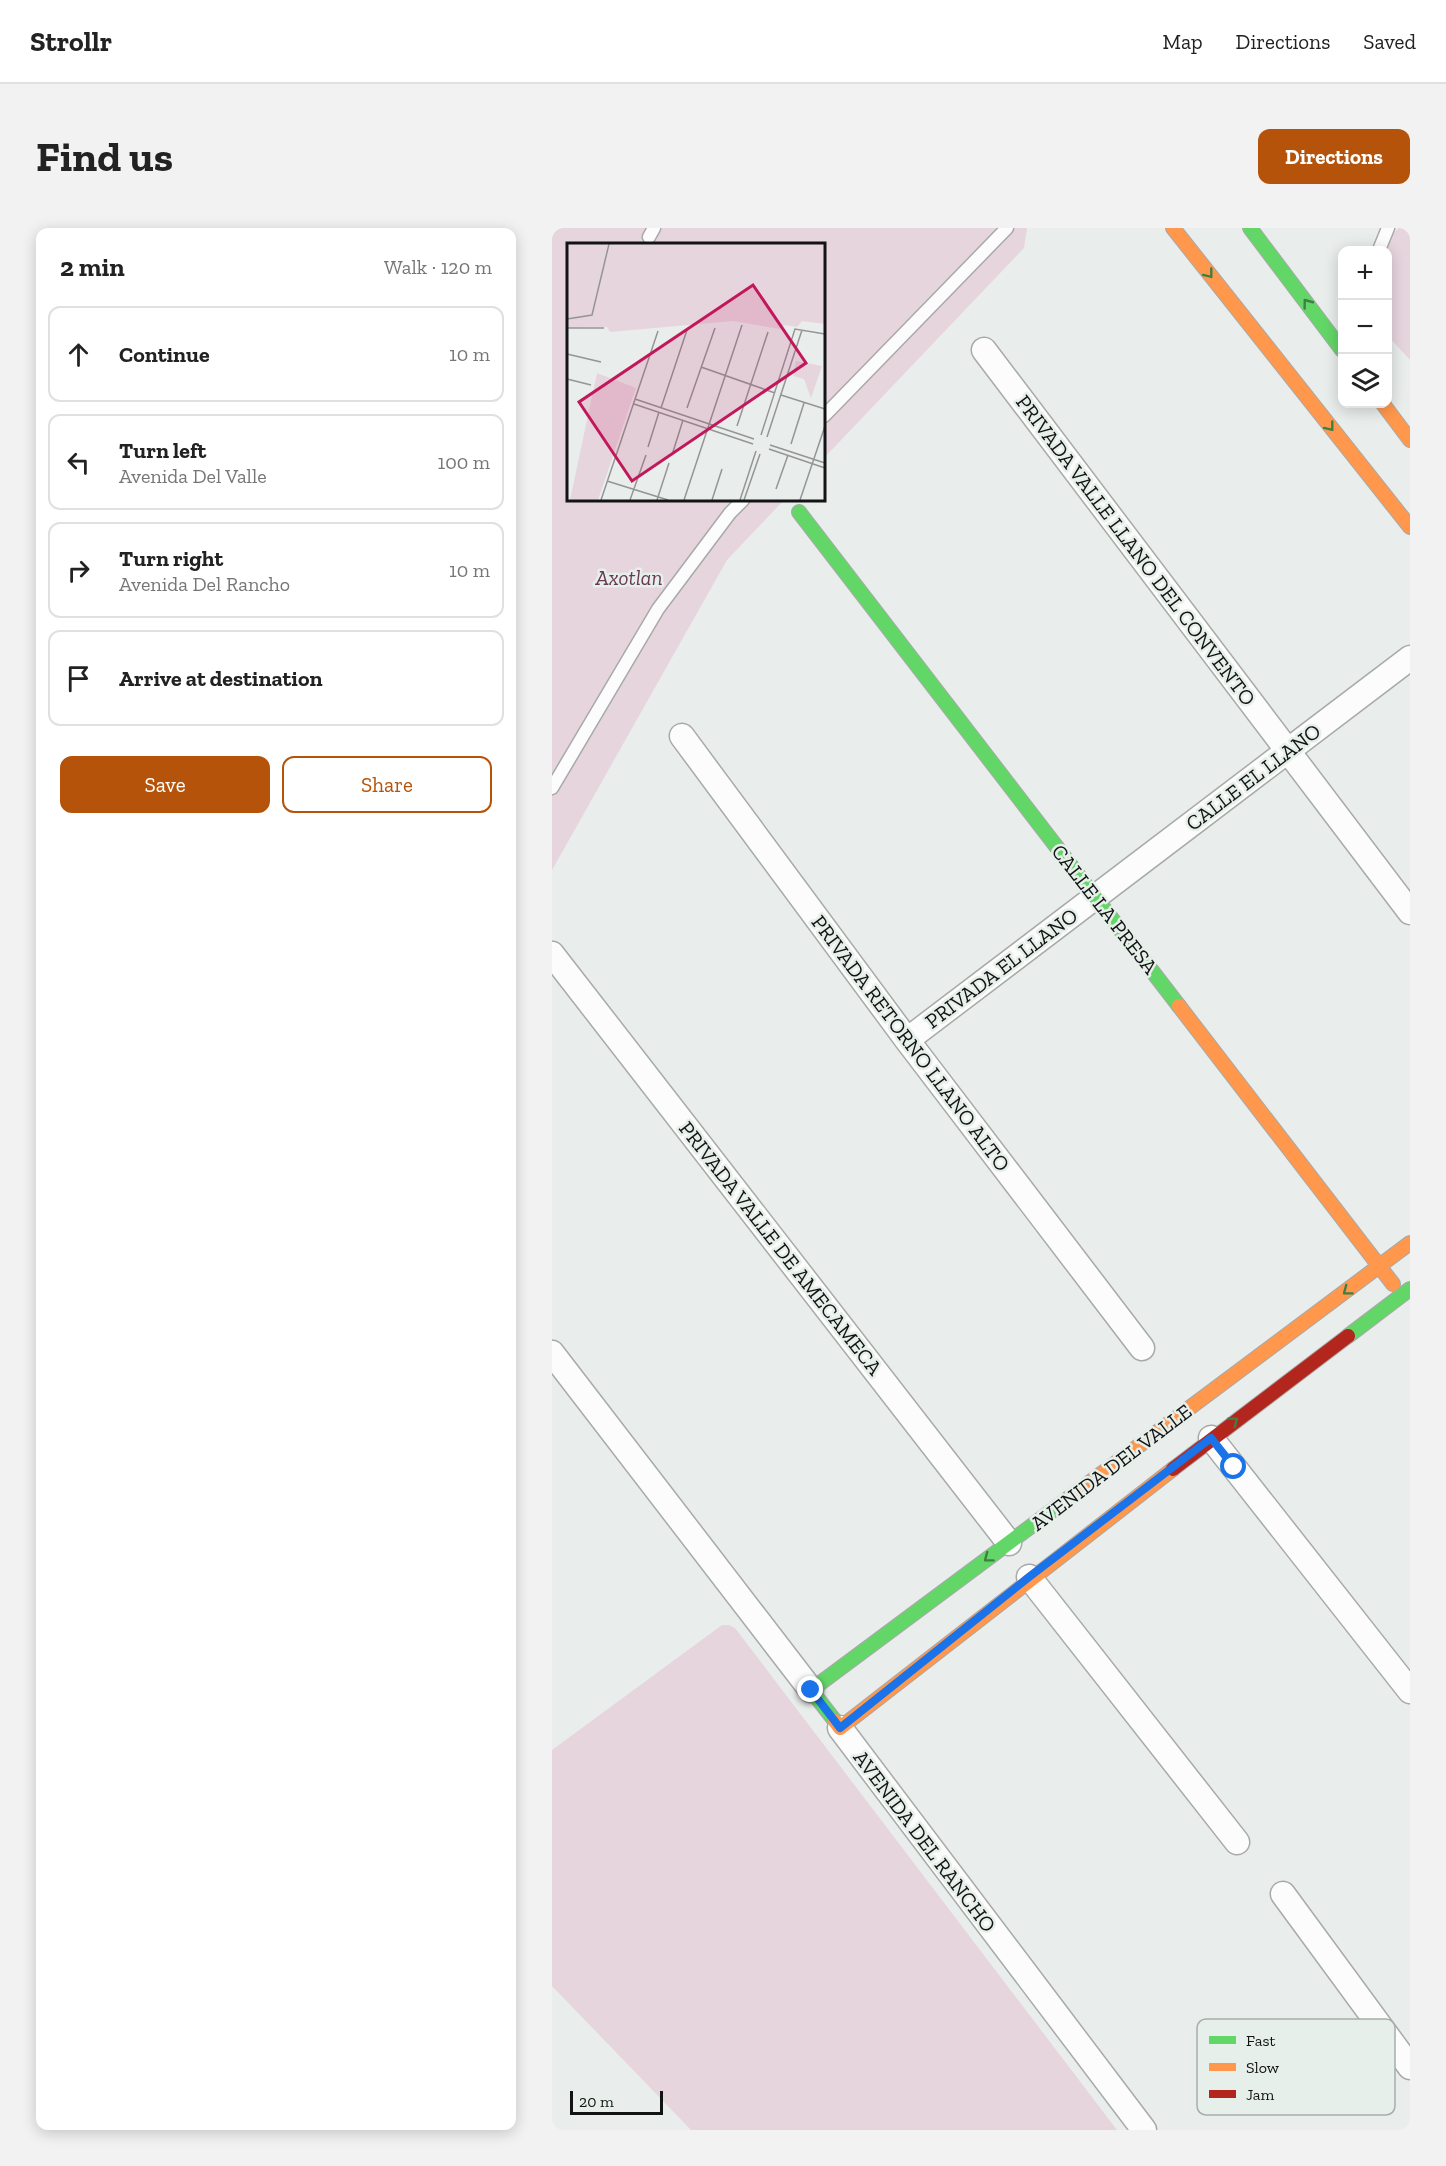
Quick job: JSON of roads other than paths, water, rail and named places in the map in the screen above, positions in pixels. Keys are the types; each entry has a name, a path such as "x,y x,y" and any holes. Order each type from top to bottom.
{"street":[{"path":"1173,228 1410,527"},
{"path":"1250,228 1338,339"},
{"name":"PRIVADA VALLE LLANO DEL CONVENTO","path":"984,350 1410,912"},
{"path":"1386,408 1410,440"},
{"name":"CALLE LA PRESA","path":"800,512 1381,1266 1406,1293 1410,1307"},
{"name":"CALLE EL LLANO","path":"1095,896 1410,658"},
{"name":"PRIVADA RETORNO LLANO ALTO","path":"682,736 907,1040 1142,1348"},
{"name":"PRIVADA EL LLANO","path":"907,1040 1095,896"},
{"name":"PRIVADA VALLE DE AMECAMECA","path":"552,954 1009,1543"},
{"name":"AVENIDA DEL VALLE","path":"811,1690 1410,1243"},
{"name":"AVENIDA DEL VALLE","path":"840,1728 1029,1577 1406,1293"},
{"name":"AVENIDA DEL RANCHO","path":"552,1353 840,1728 1144,2130"},
{"path":"1211,1438 1410,1691"},
{"path":"1029,1577 1237,1842"},
{"path":"1283,1894 1375,2019"},
{"path":"1395,2047 1410,2067"}],"lane":[{"path":"825,415 1007,228"},
{"path":"1380,246 1388,228"},
{"path":"552,788 658,609 730,513 742,501"}],"park label":[{"name":"Axotlan","path":"629,577"}]}
